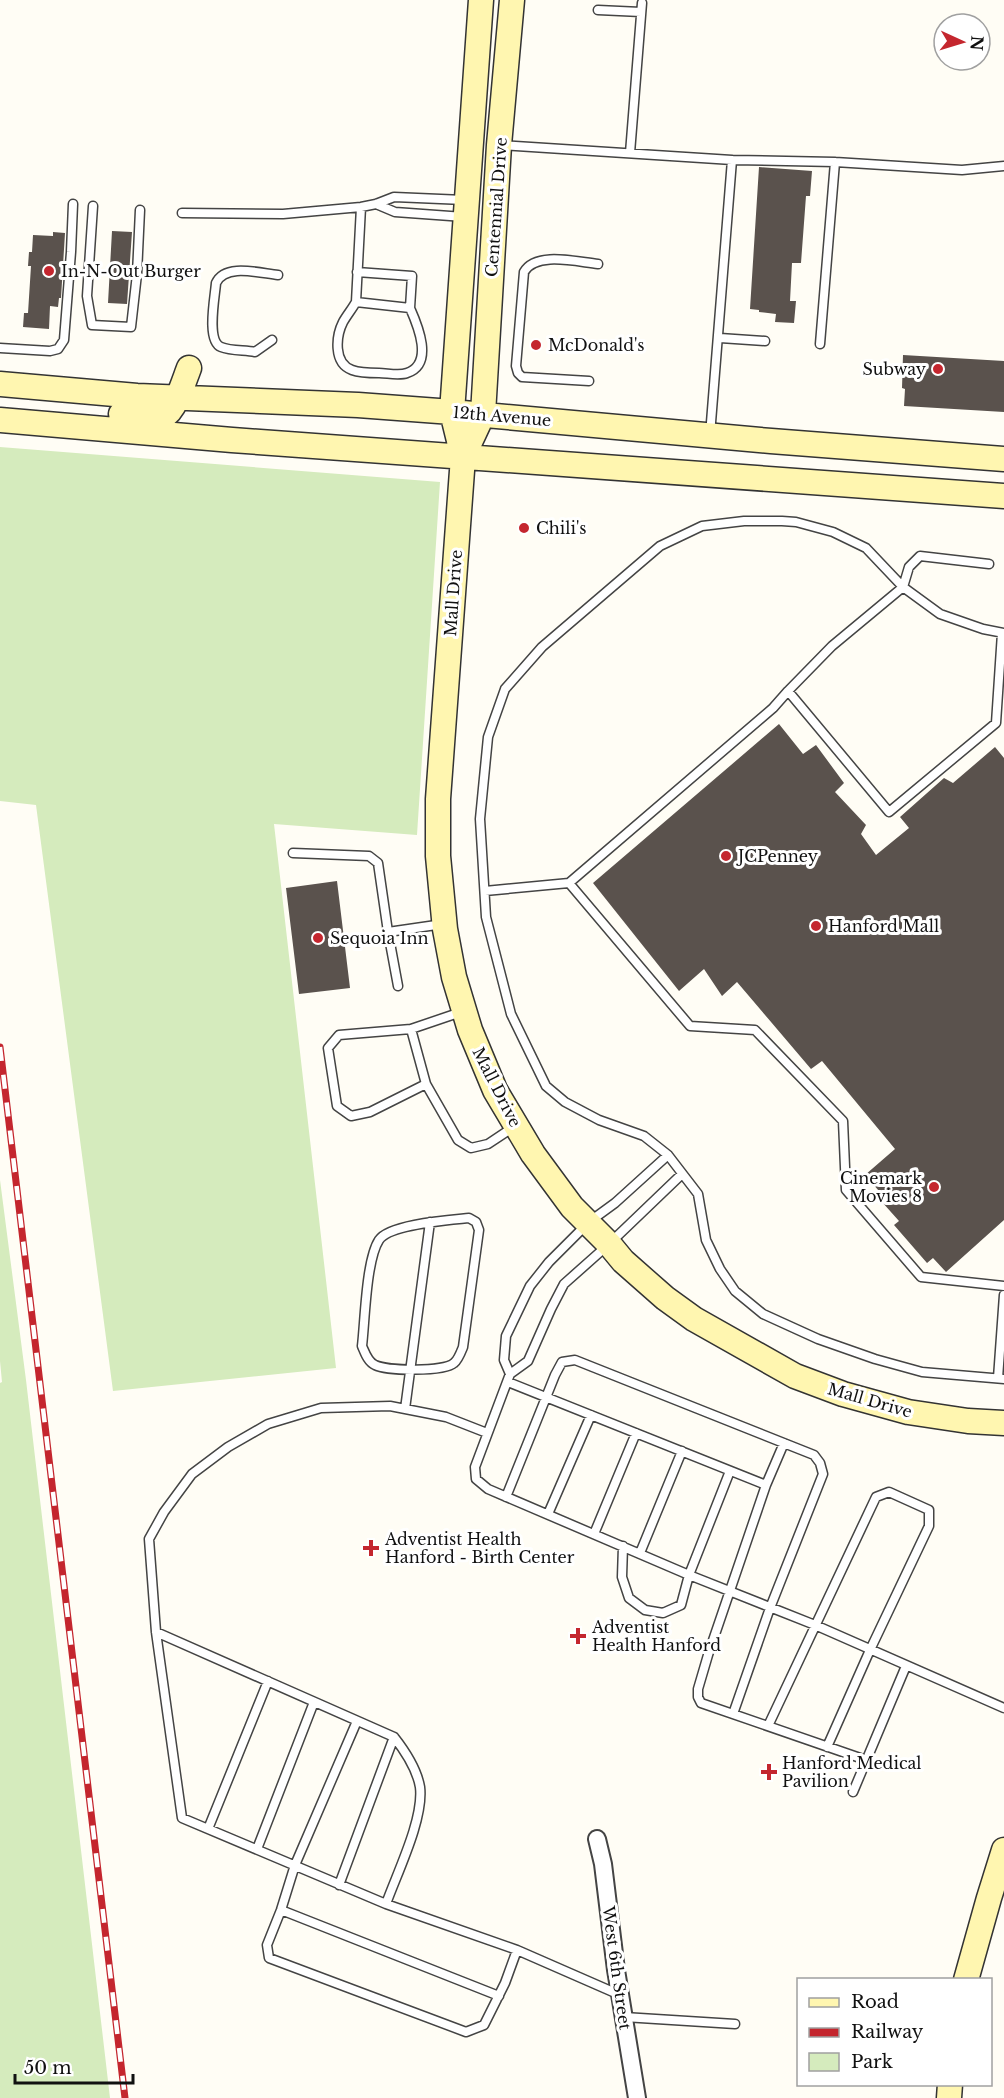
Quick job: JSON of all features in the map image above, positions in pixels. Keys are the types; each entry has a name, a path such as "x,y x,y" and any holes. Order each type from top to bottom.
{"street":[{"name":"Centennial Drive","path":"452,412 481,0"},
{"name":"Centennial Drive","path":"483,414 499,145 512,0"},
{"path":"0,414 28,408 166,415 177,398 189,368"},
{"name":"12th Avenue","path":"0,384 177,398 358,405 483,414 710,436 1004,459"},
{"name":"Mall Drive","path":"452,412 463,457 438,809 438,856 444,924 454,977 485,1069 495,1090 533,1154 566,1198 623,1262 665,1298 729,1340 795,1377 843,1394 908,1412 1004,1424"},
{"name":"Mall Drive","path":"463,457 483,414"},
{"path":"0,420 463,457 1004,496"},
{"name":"West 6th Street","path":"597,1839 603,1864 637,2098"},
{"path":"967,1978 988,1898 1004,1850"}],"lane":[{"path":"598,10 641,7 630,153"},
{"path":"499,145 732,160 835,162 962,170 1004,166"},
{"path":"710,436 720,338 732,160"},
{"path":"820,344 835,162"},
{"path":"182,213 283,214 361,207 376,204 394,196 466,208"},
{"path":"0,348 50,351 58,349 62,344 66,322 73,204"},
{"path":"376,204 395,212 466,208"},
{"path":"93,206 87,296 92,325 131,327 137,274 140,210"},
{"path":"357,272 412,276 410,308 419,328 422,343 421,359 415,369 405,374 361,372 349,369 338,356 342,323 356,302 357,272 361,207"},
{"path":"589,381 522,377 516,366 524,272 527,267 542,259 598,264"},
{"path":"272,340 255,351 222,348 213,339 216,283 223,274 229,271 278,275"},
{"path":"356,302 410,308"},
{"path":"720,338 765,341"},
{"path":"788,691 889,812 996,723 1003,633 983,629 940,614 903,587 866,548 833,532 796,522 744,520 702,526 660,546 542,647 505,689 488,737 480,819 486,917 511,1014 546,1086 565,1102 599,1120 644,1136 668,1155 698,1194 706,1240 720,1269 735,1291 763,1314 818,1340 922,1372 1001,1379 1004,1295"},
{"path":"485,891 569,883 773,708 832,646 903,587 909,567 920,556 989,564"},
{"path":"996,723 1004,731"},
{"path":"292,853 369,856 378,863 398,986"},
{"path":"569,883 690,1026 755,1030 843,1121 846,1190 921,1277 1004,1286"},
{"path":"388,932 444,924"},
{"path":"426,1084 370,1112 351,1116 337,1106 328,1048 339,1035 411,1029 464,1011"},
{"path":"411,1029 426,1084 458,1140 471,1148 488,1144 516,1125"},
{"path":"668,1155 615,1203 588,1222 549,1262 530,1286 506,1336 504,1360 509,1378 546,1397 766,1485"},
{"path":"682,1174 609,1245 564,1284 528,1361 509,1378 474,1467 476,1479 488,1489 506,1497 689,1575 815,1625 1004,1708"},
{"path":"469,1218 476,1221 479,1230 463,1347 455,1363 443,1369 410,1370 375,1366 367,1358 362,1346 370,1268 379,1239 389,1232 430,1222 469,1218"},
{"path":"405,1409 430,1222"},
{"path":"506,1497 562,1362 575,1360 814,1455 820,1463 823,1474 770,1608 733,1714"},
{"path":"487,1433 446,1417 390,1406 321,1408 268,1424 228,1447 192,1474 164,1512 149,1539 156,1632 182,1818 386,1904 517,1950 621,1995"},
{"path":"548,1514 591,1415"},
{"path":"594,1534 636,1433"},
{"path":"784,1443 766,1485 698,1689 701,1703 866,1760"},
{"path":"640,1553 682,1451"},
{"path":"623,1546 622,1577 629,1598 645,1610 663,1613 681,1605 689,1575 730,1471"},
{"path":"768,1726 876,1497 889,1492 929,1510 929,1526 827,1747"},
{"path":"156,1632 394,1737 406,1753 420,1786 420,1811 386,1904"},
{"path":"853,1792 906,1666"},
{"path":"208,1829 268,1681"},
{"path":"257,1849 314,1702"},
{"path":"357,1721 295,1865 267,1945 269,1958 466,2032 484,2025 517,1950"},
{"path":"339,1885 394,1737"},
{"path":"281,1910 498,1996"},
{"path":"624,2017 735,2024"}],"green space":[{"path":"0,447 440,482 417,835 274,824 336,1368 113,1391 36,805 0,801"},
{"path":"0,1180 26,1380 110,2098 0,2098 0,1383 2,1382"}],"building":[{"path":"759,167 812,171 810,196 806,196 801,263 792,263 790,301 796,301 794,323 775,322 776,314 750,309"},
{"path":"112,231 132,232 127,304 108,303"},
{"name":"In-N-Out Burger","path":"53,232 65,233 61,298 59,298 58,307 50,306 49,329 23,327 24,313 28,313 31,266 28,266 33,235 53,236"},
{"path":"903,355 1004,361 1004,412 904,406"},
{"name":"Hanford Mall","path":"779,724 803,754 816,745 844,783 835,792 866,825 861,834 876,855 909,828 900,817 944,778 953,783 995,747 1004,758 1004,1220 946,1272 933,1258 927,1263 894,1225 899,1221 882,1202 886,1199 865,1175 895,1149 822,1061 811,1069 737,982 722,996 704,969 679,991 593,883"},
{"name":"Sequoia Inn","path":"337,881 350,988 299,994 286,888"}],"railway":[{"path":"0,1047 125,2098"}],"place":[{"name":"In-N-Out Burger","path":"49,271"},
{"name":"McDonald's","path":"536,345"},
{"name":"Subway","path":"938,369"},
{"name":"Chili's","path":"524,528"},
{"name":"JCPenney","path":"726,856"},
{"name":"Hanford Mall","path":"816,926"},
{"name":"Sequoia Inn","path":"318,938"},
{"name":"Cinemark Movies 8","path":"934,1187"},
{"name":"Adventist Health Hanford - Birth Center","path":"371,1548"},
{"name":"Adventist Health Hanford","path":"578,1636"},
{"name":"Hanford Medical Pavilion","path":"769,1772"}]}
